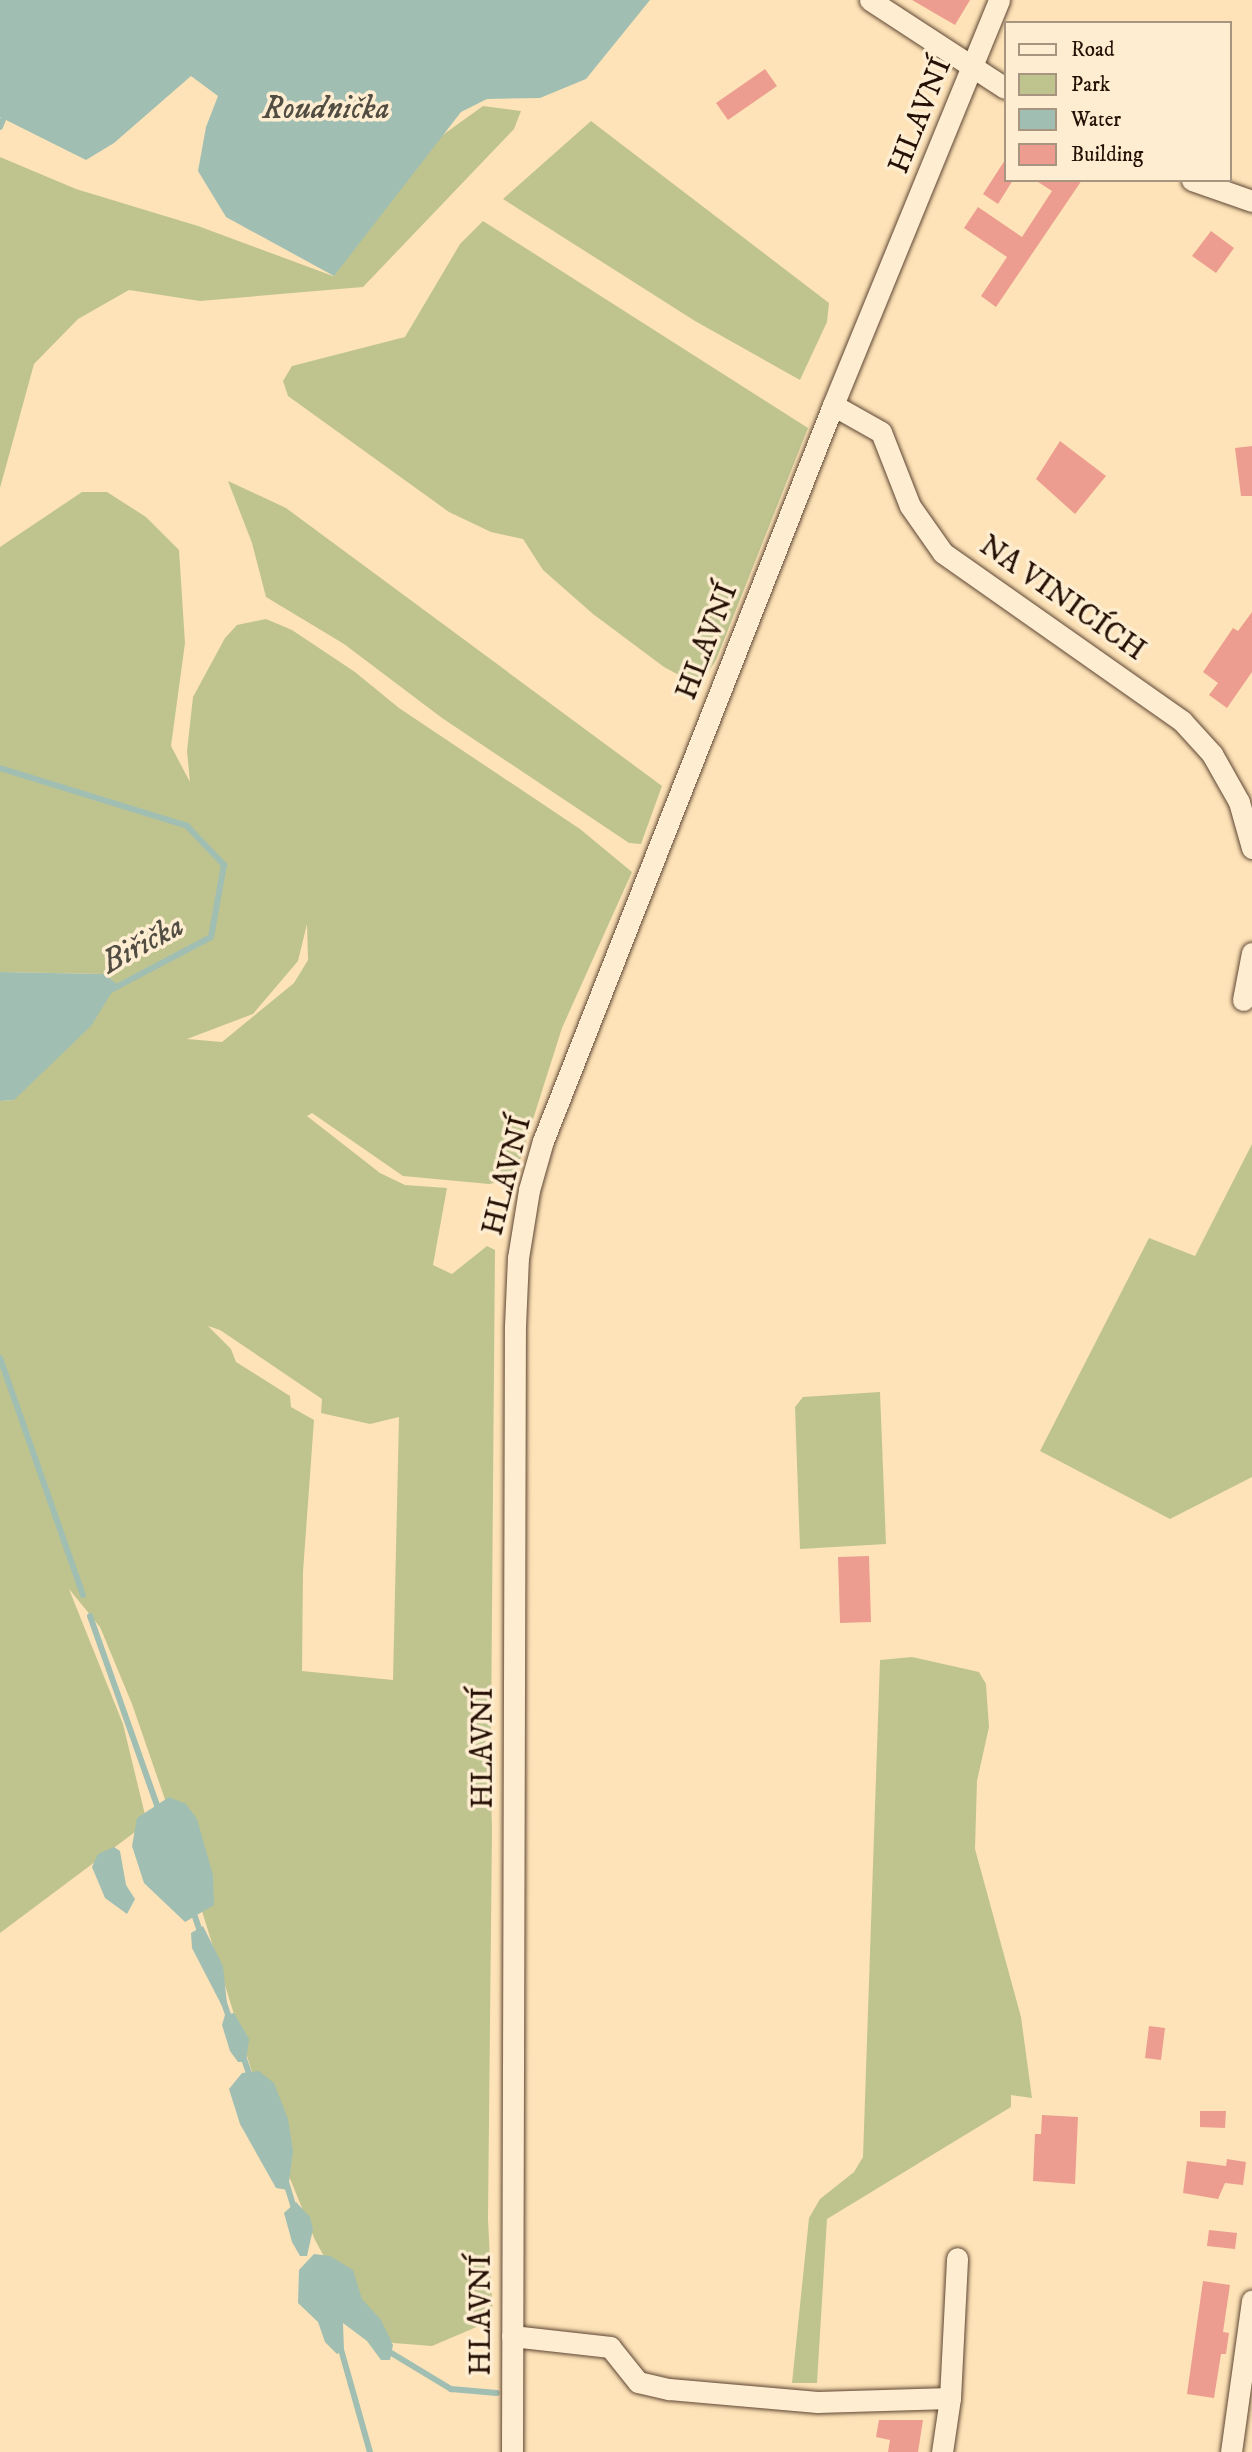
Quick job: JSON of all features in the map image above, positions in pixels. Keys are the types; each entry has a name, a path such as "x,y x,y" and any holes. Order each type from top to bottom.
{"street":[{"path":"870,0 1004,87"},
{"name":"HLAVNÍ","path":"512,2452 518,1258 543,1140 833,405 999,0"},
{"path":"1198,182 1252,201"},
{"name":"NA VINICÍCH","path":"833,405 881,432 910,506 943,553 1182,721 1212,754 1239,802 1252,848"},
{"path":"1243,1000 1252,953"},
{"path":"942,2452 950,2398 957,2258"},
{"path":"1231,2452 1252,2300"},
{"path":"512,2336 610,2347 638,2382 669,2389 817,2402 950,2398"}],"green space":[{"path":"483,106 521,111 514,129 363,287 200,301 129,290 78,319 34,364 0,488 0,157 76,189 198,226 333,276 426,147"},
{"path":"591,121 829,303 827,322 800,380 695,321 503,199"},
{"path":"483,221 808,428 716,660 699,686 664,667 593,614 543,570 523,539 491,532 449,512 288,396 283,381 292,366 405,337 460,244"},
{"path":"228,481 286,508 662,786 641,844 629,843 442,718 344,644 266,597 252,543"},
{"path":"82,492 107,492 146,517 179,550 185,643 171,746 190,782 187,751 193,697 225,638 237,625 266,619 292,630 355,672 399,708 580,829 632,872 562,1028 514,1179 489,1184 403,1176 312,1113 307,1116 380,1173 405,1185 447,1188 433,1265 452,1274 487,1246 495,1250 491,1734 486,1736 485,1745 490,1748 492,1830 488,2219 493,2320 432,2346 393,2343 361,2315 349,2302 315,2240 269,2127 188,1866 132,1704 100,1627 69,1589 123,1724 147,1823 0,1933 0,1101 14,1100 104,974 0,972 0,547","holes":["307,924 308,960 294,983 222,1042 187,1039 253,1014 298,961","208,1326 220,1330 322,1399 321,1413 370,1424 399,1417 393,1680 302,1671 303,1572 314,1420 291,1407 290,1396 236,1362 231,1349"]},
{"path":"1252,1144 1252,1477 1170,1519 1040,1451 1149,1238 1195,1256"},
{"path":"880,1392 886,1544 800,1549 795,1407 803,1397"},
{"path":"912,1657 979,1672 986,1684 989,1727 977,1781 975,1849 1021,2017 1032,2098 1011,2095 1011,2107 827,2219 817,2383 792,2383 809,2218 820,2199 854,2172 863,2157 880,1660"}],"water":[{"name":"Roudnička","path":"0,0 650,0 586,79 540,98 487,99 461,112 334,276 226,217 198,171 206,127 218,96 191,76 114,143 86,160 0,117"},
{"path":"0,972 104,974 117,984 91,1026 14,1100 0,1101"},
{"path":"169,1797 186,1804 197,1819 213,1875 214,1905 185,1922 144,1883 132,1846 137,1818"},
{"path":"114,1847 120,1851 126,1885 135,1899 127,1914 105,1898 92,1867 98,1854"},
{"path":"203,1926 223,1966 227,2004 222,2006 192,1948 191,1933"},
{"path":"234,2013 249,2039 246,2062 238,2062 230,2051 222,2025 225,2015"},
{"path":"259,2071 274,2083 288,2119 293,2151 288,2190 276,2188 240,2124 229,2089 242,2073"},
{"path":"296,2202 310,2217 313,2229 307,2256 300,2256 292,2242 284,2213"},
{"path":"314,2254 330,2256 353,2270 362,2299 381,2320 393,2345 390,2360 381,2360 367,2341 343,2323 344,2350 337,2354 325,2342 318,2322 298,2303 299,2270"}],"building":[{"path":"912,0 970,0 955,25"},
{"path":"765,69 777,86 728,120 716,103"},
{"path":"1004,162 1004,182 1012,182 998,204 983,194"},
{"path":"1038,182 1081,182 996,307 981,296 1007,257 964,228 978,207 1022,237 1052,191"},
{"path":"1211,231 1234,248 1216,273 1192,256"},
{"path":"1060,441 1106,476 1075,514 1036,479"},
{"path":"1252,446 1252,496 1241,496 1235,448"},
{"path":"1252,612 1252,672 1227,708 1209,695 1218,683 1203,672 1233,628 1238,631"},
{"path":"869,1556 871,1622 840,1623 838,1557"},
{"path":"1149,2026 1165,2028 1161,2060 1145,2058"},
{"path":"1200,2111 1226,2111 1225,2128 1200,2127"},
{"path":"1042,2115 1078,2117 1075,2184 1033,2181 1035,2134 1041,2134"},
{"path":"1227,2159 1246,2162 1243,2185 1225,2183 1218,2199 1183,2193 1187,2161 1226,2166"},
{"path":"1209,2230 1237,2233 1235,2249 1207,2246"},
{"path":"1203,2281 1230,2285 1223,2332 1229,2333 1226,2354 1221,2354 1214,2398 1187,2394"},
{"path":"879,2420 923,2420 918,2452 888,2452 890,2440 876,2437"}],"waterway":[{"name":"Biřička","path":"0,127 6,112"},
{"name":"Biřička","path":"0,768 187,826 224,865 211,937 107,992"},
{"path":"0,1358 83,1595"},
{"path":"90,1616 158,1808"},
{"path":"193,1911 201,1934"},
{"path":"222,1997 230,2020"},
{"path":"243,2056 251,2079"},
{"path":"286,2182 295,2212"},
{"path":"340,2346 370,2452"},
{"path":"388,2351 451,2389 497,2393"}]}
